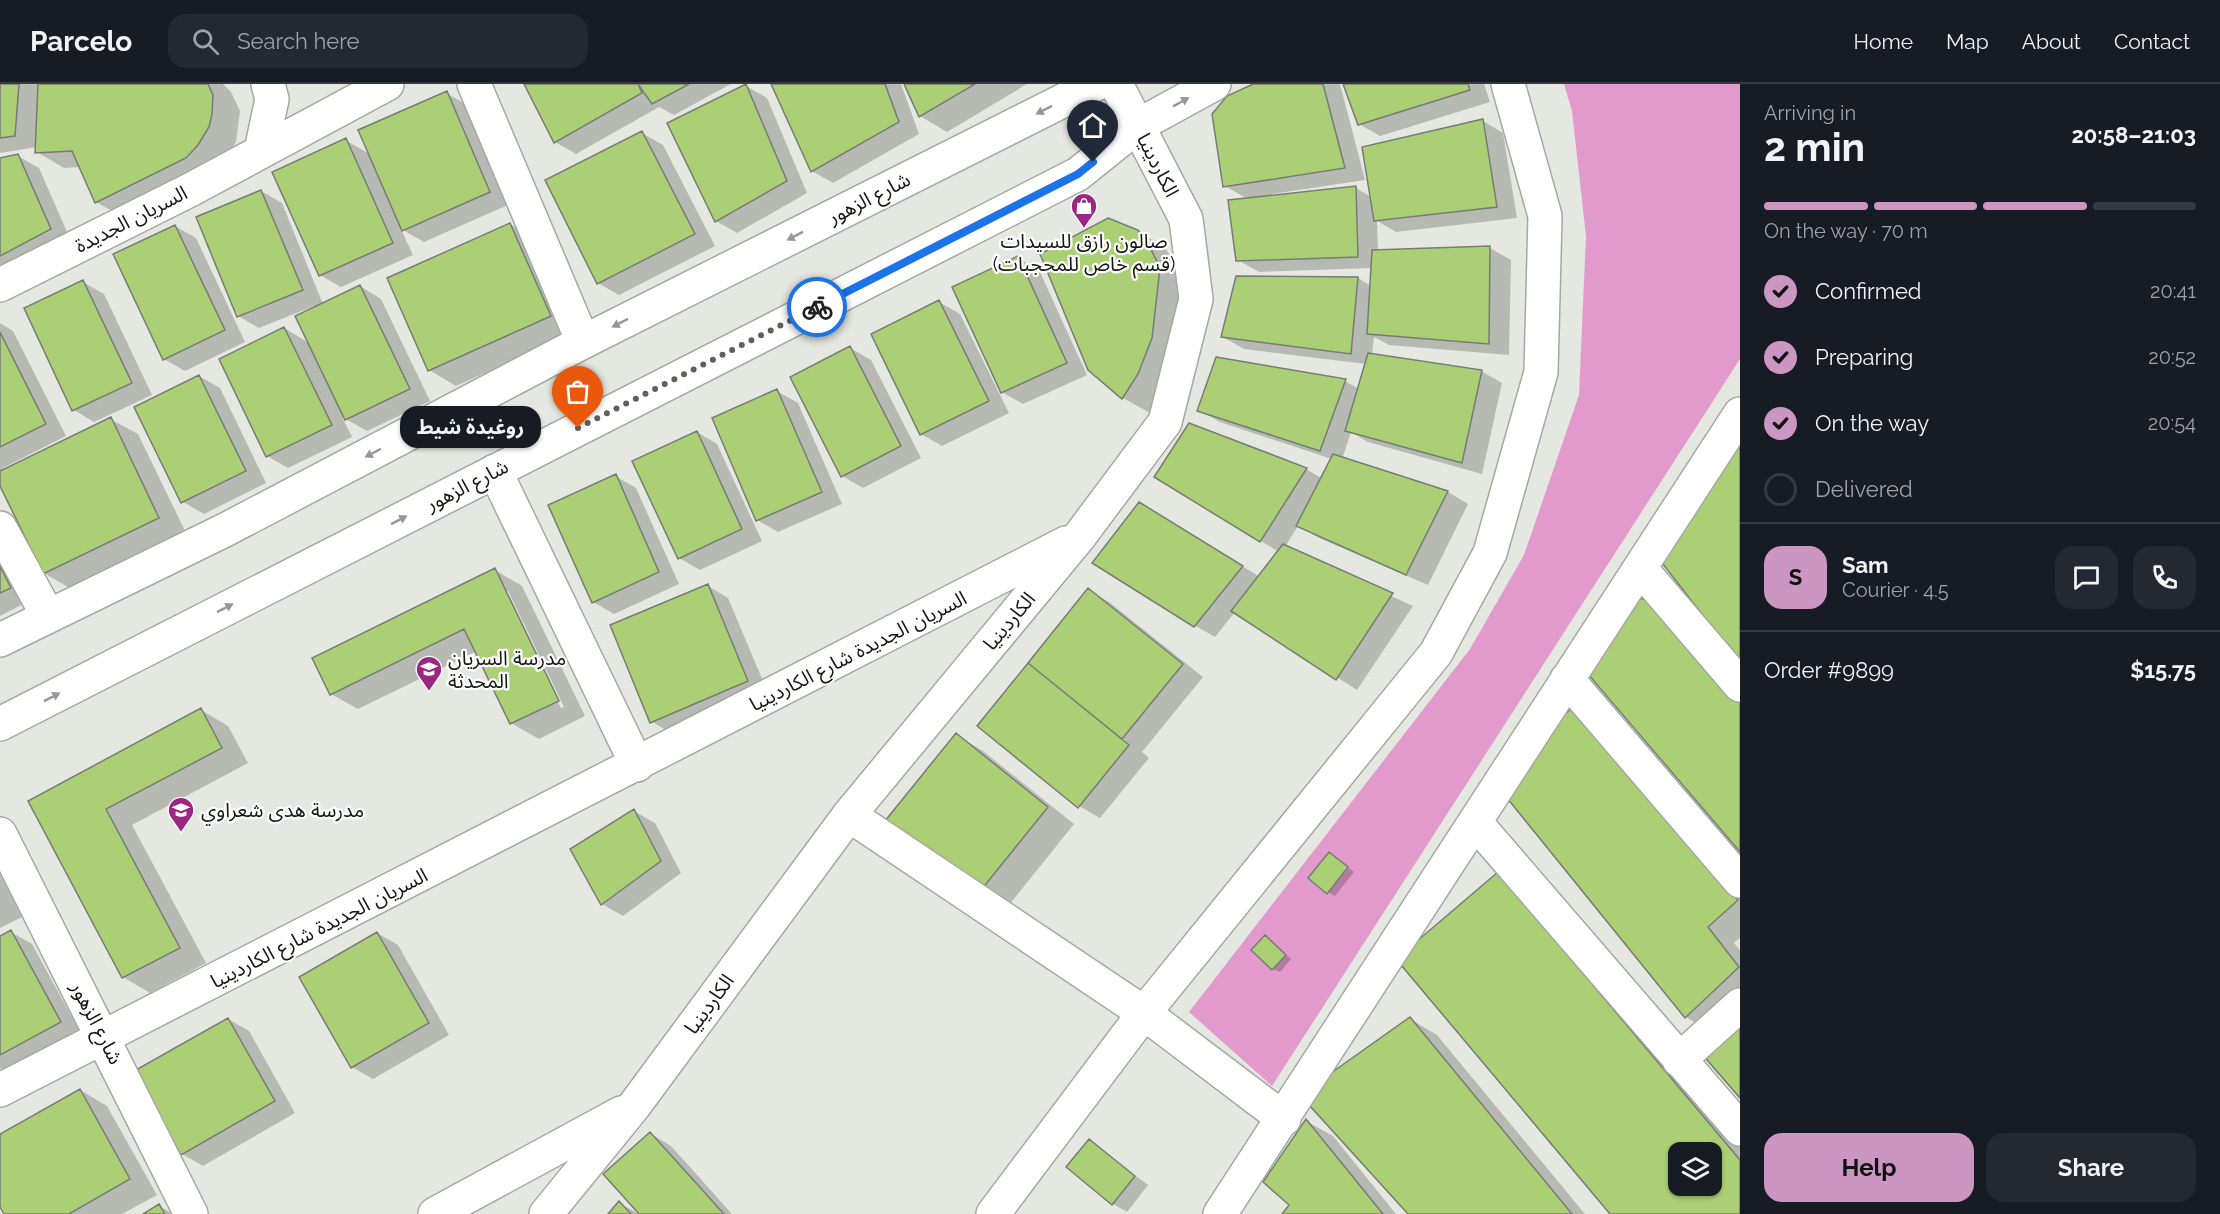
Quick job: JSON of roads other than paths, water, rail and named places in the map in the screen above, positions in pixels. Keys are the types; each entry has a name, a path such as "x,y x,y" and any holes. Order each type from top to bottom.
{"street":[{"path":"261,151 272,99 268,84"},
{"name":"السريان الجديدة","path":"0,285 387,84"},
{"path":"474,84 583,342"},
{"name":"شارع الزهور","path":"0,640 225,530 583,342 1096,84"},
{"name":"الكاردينيا","path":"546,1214 634,1106 849,815 1079,537 1165,422 1196,299 1186,219 1116,84"},
{"name":"شارع الزهور","path":"0,724 1078,174 1139,125 1214,84"},
{"path":"993,1214 1144,1013 1436,653 1490,553 1540,372 1545,216 1508,84"},
{"path":"1220,1214 1284,1119 1740,414"},
{"path":"495,471 637,765"},
{"path":"0,528 48,616"},
{"name":"السريان الجديدة شارع الكاردينيا","path":"0,1090 1079,537"},
{"path":"1640,568 1740,685"},
{"path":"1567,680 1740,881"},
{"path":"849,815 1144,1013 1284,1119"},
{"path":"1475,822 1740,1129"},
{"name":"شارع الزهور","path":"0,834 105,1038 191,1214"},
{"path":"1679,1060 1740,1005"},
{"name":"الكاردينيا","path":"435,1214 634,1106"}],"place":[{"name":"صالون رازق للسيدات (قسم خاص للمحجبات)","path":"1084,229"},
{"name":"روغيدة شيط","path":"578,428"},
{"name":"مدرسة السريان المحدثة","path":"429,692"},
{"name":"مدرسة هدى شعراوي","path":"181,833"}]}
